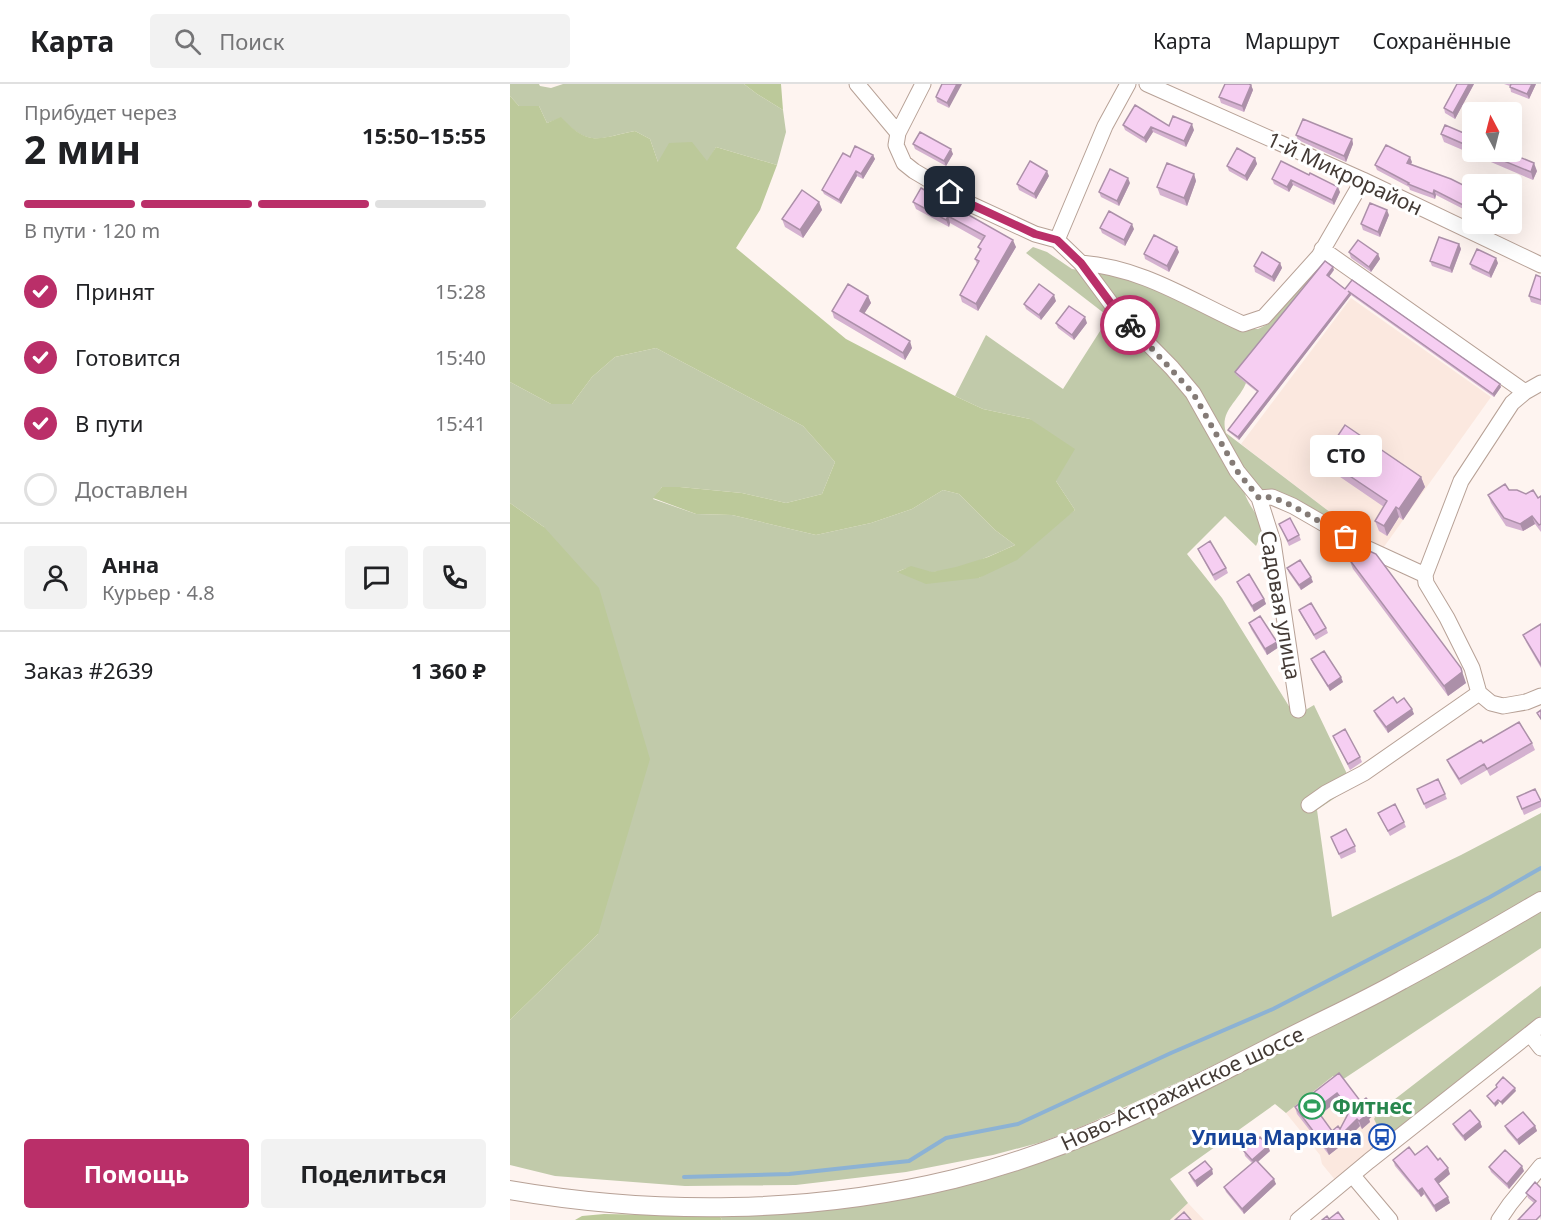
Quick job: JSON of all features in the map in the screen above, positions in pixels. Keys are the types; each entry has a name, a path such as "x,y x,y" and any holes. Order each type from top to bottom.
{"main road":[{"name":"Ново-Астраханское шоссе","path":"510,1190 556,1198 693,1207 797,1205 908,1189 955,1179 1039,1154 1096,1133 1198,1085 1400,982 1541,901"}],"street":[{"path":"857,84 898,133"},
{"path":"923,84 898,133 896,145 904,163 968,203 1035,234 1057,240 1105,126 1128,84"},
{"name":"1-й Микрорайон","path":"1147,84 1363,180 1541,265"},
{"path":"1081,263 1118,268 1166,285 1243,324 1253,322 1264,317 1319,256 1363,180"},
{"name":"Садовая улица","path":"1057,240 1081,263 1118,313 1193,393 1237,471 1259,498 1273,542 1298,710"},
{"path":"1322,249 1525,392"},
{"path":"1541,383 1512,403 1500,418 1461,481 1425,575 1426,583 1448,618 1472,668 1479,693 1491,703 1503,706 1541,696"},
{"path":"1259,498 1272,497 1293,506 1364,547 1425,575"},
{"path":"1309,805 1326,793 1364,773 1479,693"},
{"path":"1298,1220 1535,1030 1541,1048"},
{"path":"1499,1220 1541,1166"},
{"path":"1353,1176 1390,1220"}],"shaded area":[{"path":"1351,298 1491,397 1381,551 1241,444"},
{"path":"1333,1076 1357,1098 1370,1105 1377,1113 1374,1119 1390,1135 1336,1181 1322,1164 1320,1155 1286,1113"},
{"path":"1188,1203 1204,1220 1170,1220"}],"green space":[{"path":"510,84 539,84 551,88 563,84 744,84 783,110 786,132 777,165 716,147 708,162 658,162 650,139 635,131 595,138 580,134 561,118 547,123 539,106 519,106 510,96"},
{"path":"744,84 781,84 783,110 757,94"},
{"path":"510,96 519,106 539,106 547,123 561,117 571,127 587,137 603,138 635,131 650,139 658,162 669,143 692,142 707,161 716,147 777,165 760,210 736,248 846,339 983,409 1030,419 1075,449 1056,481 1075,510 1017,560 979,578 926,584 897,572 911,566 932,572 956,567 988,557 1015,545 995,530 959,494 943,490 912,509 871,523 816,535 732,515 696,514 653,498 662,487 680,487 742,493 786,503 822,494 835,462 803,426 656,348 615,357 592,377 572,404 551,404 510,382"},
{"path":"1033,247 1047,252 1072,269 1145,283 1240,329 1258,329 1268,324 1317,264 1324,262 1227,412 1226,433 1381,551 1244,491 1260,523 1260,537 1256,546 1225,516 1187,554 1222,598 1295,716 1314,705 1348,776 1351,787 1317,810 1332,917 1461,855 1541,813 1541,891 1393,976 1194,1075 1088,1124 1042,1142 993,1155 906,1172 796,1185 685,1186 555,1176 510,1165 510,1020 598,934 544,527 510,503 510,382 551,404 572,404 592,377 615,357 656,348 803,426 835,462 822,494 786,503 742,493 680,487 662,487 653,499 696,514 732,515 816,535 871,523 912,509 943,490 959,494 995,530 1015,545 975,562 944,571 928,572 909,568 897,572 979,578 1075,510 1056,481 1030,419 983,409 955,396 986,335 1063,389 1109,317 1026,253"},
{"path":"510,503 544,527 599,588 650,759 598,934 510,1020"},
{"path":"1541,908 1541,948 1339,1082 1333,1076 1286,1113 1275,1104 1170,1179 1188,1203 1170,1220 722,1220 720,1216 1000,1176 1050,1159 1098,1139"},
{"path":"1541,986 1541,1016 1390,1135 1380,1130 1374,1119 1377,1113"},
{"path":"604,1214 720,1216 722,1220 575,1220 582,1216"}],"building":[{"path":"942,84 957,84 947,103 936,97"},
{"path":"1225,84 1251,85 1242,106 1219,97"},
{"path":"1457,84 1469,84 1453,113 1444,108"},
{"path":"1511,84 1532,84 1527,94 1510,87"},
{"path":"1135,105 1169,126 1173,116 1192,124 1184,141 1151,127 1144,138 1123,125"},
{"path":"1303,119 1352,139 1344,156 1296,135"},
{"path":"1445,125 1462,132 1462,143 1441,134"},
{"path":"920,132 951,149 944,161 913,144"},
{"path":"1386,145 1410,157 1407,163 1462,184 1462,204 1434,190 1433,194 1408,184 1375,165"},
{"path":"855,146 873,155 861,174 856,171 839,200 822,190 843,153 850,157"},
{"path":"1237,148 1255,158 1245,176 1227,166"},
{"path":"1522,158 1534,163 1531,172 1506,162 1522,162"},
{"path":"1030,161 1047,171 1034,194 1017,184"},
{"path":"1281,161 1338,187 1332,200 1291,180 1287,187 1272,179"},
{"path":"1167,163 1194,174 1184,198 1157,187"},
{"path":"1110,169 1128,178 1117,201 1099,192"},
{"path":"921,188 1013,240 976,304 960,295 979,261 975,259 981,249 978,247 985,236 948,216 946,220 913,202"},
{"path":"802,190 819,202 800,230 782,219"},
{"path":"1370,203 1387,210 1378,232 1361,224"},
{"path":"1109,211 1132,224 1124,240 1100,228"},
{"path":"1154,235 1177,247 1167,266 1144,254"},
{"path":"1439,237 1459,244 1450,268 1430,261"},
{"path":"1358,240 1378,254 1369,267 1349,252"},
{"path":"1477,249 1496,258 1489,273 1470,264"},
{"path":"1262,252 1280,263 1272,277 1254,266"},
{"path":"1325,261 1333,267 1327,275 1345,289 1352,280 1500,384 1493,394 1348,291 1350,293 1238,437 1228,430 1258,391 1235,372"},
{"path":"1536,275 1541,277 1541,300 1529,296"},
{"path":"848,284 868,296 860,311 910,341 903,353 832,311"},
{"path":"1039,284 1054,295 1039,315 1024,304"},
{"path":"1069,306 1085,317 1072,335 1056,323"},
{"path":"1345,425 1421,477 1399,509 1396,507 1384,526 1375,521 1387,501 1323,458"},
{"path":"1505,484 1509,490 1517,490 1526,494 1533,490 1538,498 1541,496 1541,524 1539,525 1532,516 1520,524 1504,518 1488,495"},
{"path":"1290,518 1299,535 1288,541 1279,524"},
{"path":"1210,541 1226,568 1213,575 1198,549"},
{"path":"1363,548 1376,554 1461,668 1462,672 1444,686 1349,559"},
{"path":"1300,560 1311,577 1299,585 1287,568"},
{"path":"1249,574 1264,599 1252,606 1237,582"},
{"path":"1311,603 1326,628 1314,635 1299,610"},
{"path":"1260,616 1277,642 1265,649 1249,623"},
{"path":"1541,624 1541,665 1523,635"},
{"path":"1324,651 1341,677 1328,686 1311,659"},
{"path":"1393,697 1397,703 1404,698 1412,709 1386,727 1374,711"},
{"path":"1519,722 1532,743 1487,769 1484,764 1459,779 1447,760 1481,740 1483,743"},
{"path":"1345,729 1360,757 1348,764 1333,736"},
{"path":"1438,779 1445,794 1424,804 1417,789"},
{"path":"1535,789 1541,801 1522,809 1517,797"},
{"path":"1395,804 1404,822 1388,831 1378,813"},
{"path":"1346,829 1355,846 1339,854 1331,837"},
{"path":"1339,1073 1361,1102 1366,1098 1373,1106 1366,1112 1368,1114 1359,1121 1357,1119 1344,1134 1326,1148 1295,1107","holes":["1337,1093 1350,1110 1340,1129 1338,1126 1332,1131 1316,1109"]},
{"path":"1503,1077 1515,1088 1501,1102 1498,1100 1494,1104 1487,1096 1497,1087 1496,1085"},
{"path":"1470,1110 1480,1122 1463,1136 1453,1124"},
{"path":"1523,1112 1535,1126 1517,1140 1505,1126"},
{"path":"1260,1137 1268,1146 1252,1160 1244,1151"},
{"path":"1427,1146 1448,1168 1435,1179 1448,1197 1434,1206 1422,1188 1418,1191 1393,1160 1409,1147 1415,1155"},
{"path":"1505,1150 1522,1166 1507,1184 1489,1167"},
{"path":"1256,1160 1274,1179 1242,1209 1224,1187"},
{"path":"1205,1161 1212,1169 1195,1181 1189,1173"},
{"path":"1535,1182 1541,1188 1541,1215 1536,1220 1518,1220 1536,1201 1526,1193"},
{"path":"1184,1212 1191,1220 1175,1220"},
{"path":"1338,1212 1344,1220 1322,1220 1327,1216 1329,1219"}],"waterway":[{"path":"684,1177 789,1174 909,1161 946,1138 1018,1124 1171,1053 1273,1009 1490,897 1541,868"}],"way so far":[{"path":"1130,325 1193,393 1237,471 1259,498 1272,497 1293,506 1346,537"}],"place":[{"name":"СТО","path":"1346,537"},
{"name":"Фитнес","path":"1312,1106"},
{"name":"Улица Маркина","path":"1382,1137"}],"route":[{"path":"950,192 968,203 1035,234 1057,240 1081,263 1118,313 1130,325"}]}
